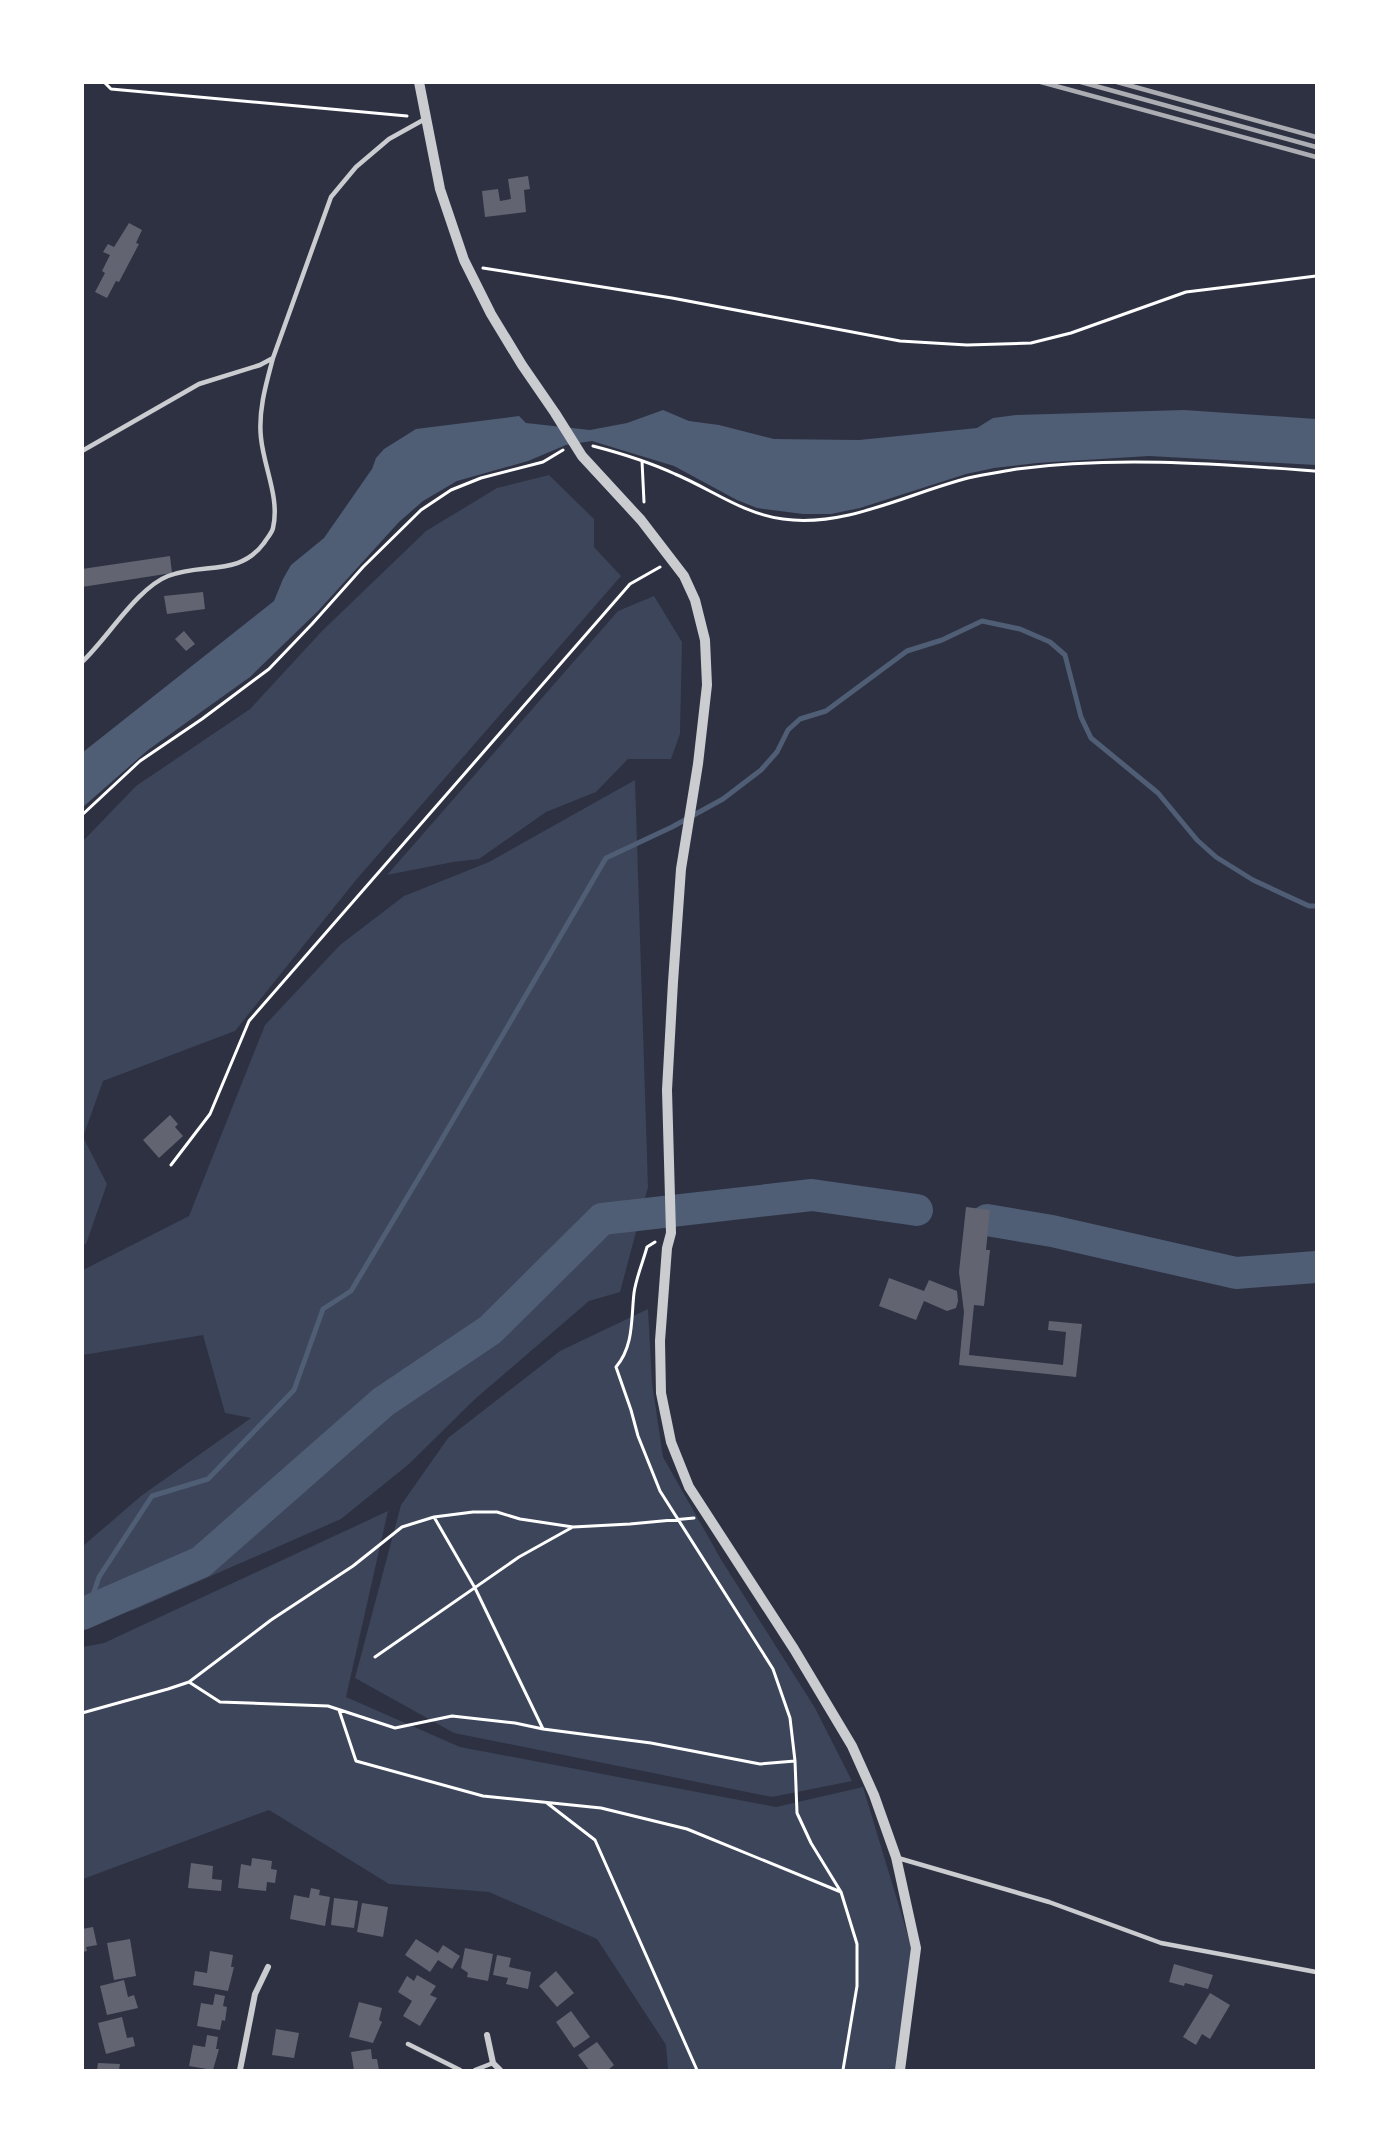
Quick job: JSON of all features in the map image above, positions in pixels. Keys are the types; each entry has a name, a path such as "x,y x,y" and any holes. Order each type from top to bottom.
{"street":[{"path":"419,82 440,189 467,266 491,314 582,456 641,520 684,576 695,600 705,640 707,685 698,764 681,869 667,1090 671,1233 667,1248 660,1341 661,1393 671,1442 689,1487 794,1650 852,1746 874,1795 896,1857 916,1948 900,2070"},
{"path":"240,2070 255,1994 268,1967"},
{"path":"488,2035 493,2063 500,2070"}],"lane":[{"path":"82,663 149,588 168,576 202,568 232,566 249,559 273,531 276,508 261,437 262,396 273,358 331,197 356,167 389,139 427,118"},
{"path":"82,451 199,384 260,365 273,358"},
{"path":"896,1857 1049,1902 1161,1943 1317,1972"},
{"path":"408,2044 460,2070"},
{"path":"475,2070 493,2063"}],"path":[{"path":"104,82 111,89 427,118"},
{"path":"467,266 672,298 900,341 967,345 1031,343 1082,330 1186,292 1317,276"},
{"path":"588,445 676,474 754,512 783,519 808,521 837,517 880,506 968,478 1018,469 1166,463 1317,471"},
{"path":"82,815 141,761 269,669 363,567 421,510 451,490 481,478 543,462 562,450 571,448"},
{"path":"641,520 644,499 642,462"},
{"path":"171,1165 210,1114 249,1021 630,584 672,560"},
{"path":"659,1240 647,1247 634,1291 630,1340 625,1356 616,1366 638,1436 660,1491 773,1669 790,1718 795,1761 797,1813 811,1843 842,1892 857,1944 857,1986 843,2070"},
{"path":"82,1713 189,1682 271,1620 353,1566 402,1527 435,1517 473,1512 496,1512 519,1519 573,1527 678,1520"},
{"path":"435,1517 475,1588 543,1729"},
{"path":"375,1657 519,1557 573,1527"},
{"path":"189,1682 220,1702 328,1706 395,1728 452,1716 651,1743 760,1764 795,1761"},
{"path":"339,1710 356,1761 483,1796 601,1808 687,1829 842,1892"},
{"path":"545,1802 595,1840 697,2070"}],"shaded area":[{"path":"663,410 689,421 719,425 774,439 859,440 977,428 993,418 1016,415 1184,410 1316,419 1316,465 1149,456 1037,463 966,474 860,508 831,514 803,514 757,508 737,500 674,466 592,441 566,445 528,461 457,481 423,501 399,522 318,611 250,677 148,750 83,807 83,752 274,601 291,565 324,538 384,449 416,429 519,416 526,423 590,430 627,423"},
{"path":"549,475 594,519 594,547 621,576 356,880 235,1031 103,1081 83,1137 83,841 136,786 250,709 322,631 426,531 497,488"},
{"path":"654,596 682,642 680,734 671,759 628,759 596,792 546,812 479,859 387,875 618,611"},
{"path":"635,780 648,1187 620,1292 589,1301 475,1399 409,1464 341,1519 136,1609 83,1626 83,1546 141,1496 251,1418 225,1413 203,1335 83,1355 83,1270 189,1216 265,1025 340,945 404,896 489,862"},
{"path":"83,1137 107,1184 86,1244 83,1245"},
{"path":"648,1309 652,1383 663,1457 722,1561 815,1708 852,1781 772,1797 454,1733 355,1678 401,1505 448,1438 560,1351"},
{"path":"388,1511 346,1697 460,1747 776,1807 863,1787 912,1949 896,2070 668,2070 666,2045 597,1939 489,1892 389,1884 269,1810 83,1879 83,1647 104,1643"}],"building":[{"path":"528,176 530,189 524,190 526,212 485,217 482,191 498,189 500,201 511,199 508,179"},
{"path":"129,223 142,230 136,243 139,244 119,282 116,281 107,298 95,292 105,273 102,271 110,255 103,252 108,244 114,247"},
{"path":"170,556 172,573 82,587 82,569"},
{"path":"203,592 205,609 167,614 164,596"},
{"path":"184,631 195,644 186,651 175,639"},
{"path":"170,1115 178,1124 175,1127 183,1136 159,1158 143,1140"},
{"path":"966,1207 990,1210 986,1250 990,1250 984,1306 974,1305 969,1355 1063,1365 1066,1332 1048,1330 1049,1321 1082,1324 1076,1377 959,1365 964,1312 959,1272"},
{"path":"889,1278 924,1291 929,1280 957,1291 956,1308 947,1311 924,1301 916,1320 879,1306"},
{"path":"252,1858 272,1861 271,1869 277,1870 275,1883 267,1882 266,1891 238,1888 241,1864 251,1866"},
{"path":"191,1863 213,1866 212,1879 222,1880 221,1891 188,1888"},
{"path":"311,1888 320,1890 319,1895 330,1897 325,1926 290,1919 294,1895 309,1898"},
{"path":"334,1898 358,1901 354,1928 331,1925"},
{"path":"362,1903 388,1907 383,1937 357,1932"},
{"path":"93,1927 97,1945 86,1947 87,1951 82,1952 82,1929"},
{"path":"130,1939 136,1976 114,1980 107,1943"},
{"path":"416,1939 438,1953 443,1945 460,1956 452,1969 438,1960 430,1972 405,1955"},
{"path":"465,1948 493,1954 488,1981 467,1977 468,1973 461,1968"},
{"path":"210,1951 233,1955 231,1967 234,1967 228,1991 193,1985 195,1971 207,1973"},
{"path":"497,1955 511,1958 509,1967 531,1972 528,1989 506,1984 508,1978 493,1975"},
{"path":"1174,1964 1213,1975 1208,1989 1185,1983 1184,1986 1169,1982"},
{"path":"556,1971 574,1993 557,2007 539,1986"},
{"path":"417,1975 436,1986 430,1995 437,1998 420,2026 403,2016 412,2001 398,1992 407,1976 414,1981"},
{"path":"124,1980 128,1997 134,1995 138,2008 107,2015 100,1986"},
{"path":"1210,1993 1230,2005 1210,2039 1202,2034 1196,2045 1183,2037"},
{"path":"215,1994 225,1996 223,2006 227,2007 225,2021 222,2020 220,2030 197,2026 201,2003 213,2005"},
{"path":"359,2002 382,2008 379,2020 382,2022 373,2043 349,2037"},
{"path":"571,2011 590,2037 574,2048 556,2022"},
{"path":"122,2017 127,2038 133,2037 135,2046 106,2054 98,2023"},
{"path":"276,2029 299,2033 294,2058 272,2055"},
{"path":"207,2035 218,2037 216,2049 219,2049 213,2070 189,2066 193,2045 205,2047"},
{"path":"597,2042 614,2065 608,2070 589,2070 578,2055"},
{"path":"371,2049 372,2059 377,2059 379,2070 354,2070 351,2052"},
{"path":"98,2063 120,2064 119,2070 97,2070"}],"waterway":[{"path":"87,1613 99,1577 152,1496 208,1479 294,1390 323,1309 351,1291 606,858 672,827 723,799 761,770 777,752 788,730 800,719 826,711 907,651 942,640 982,621 1020,629 1050,642 1065,655 1081,717 1091,738 1158,793 1197,840 1216,857 1253,880 1309,906 1316,906"},
{"path":"82,1614 201,1562 383,1402 490,1330 602,1219 812,1195 917,1210"},
{"path":"987,1220 1052,1231 1236,1273 1316,1267"}],"railway":[{"path":"1041,82 1316,157"},
{"path":"1081,82 1316,147"},
{"path":"1117,82 1316,137"}]}
